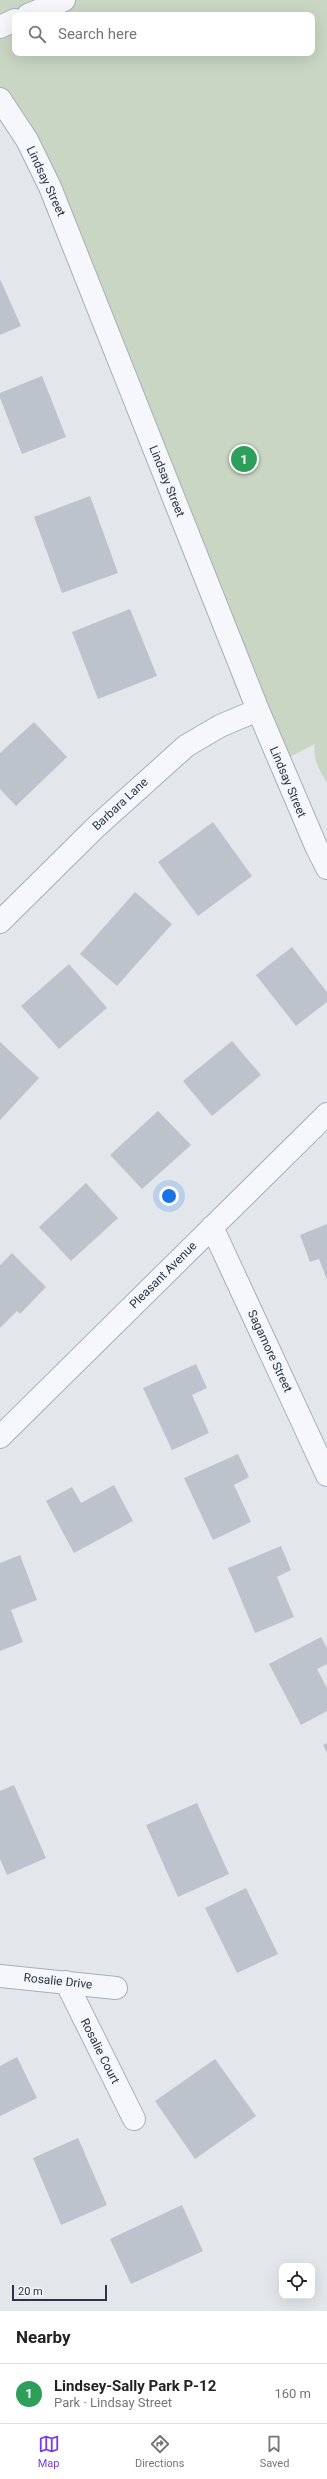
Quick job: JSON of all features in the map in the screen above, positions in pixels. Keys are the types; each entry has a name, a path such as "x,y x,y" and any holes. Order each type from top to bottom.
{"street":[{"path":"35,12 64,0"},
{"path":"0,26 12,21"},
{"name":"Lindsay Street","path":"0,99 27,140 50,187 258,710 316,846 327,868"},
{"name":"Barbara Lane","path":"0,922 97,826 186,746 220,726 258,710"},
{"name":"Pleasant Avenue","path":"0,1437 327,1114"},
{"name":"Sagamore Street","path":"212,1227 327,1475"},
{"name":"Rosalie Drive","path":"0,1976 116,1988"},
{"name":"Rosalie Court","path":"66,1982 134,2119"}],"green space":[{"path":"0,0 327,0 327,783 316,760 314,749 315,744 280,762 51,181 0,100"}],"building":[{"path":"0,279 21,326 0,335"},
{"path":"42,376 66,437 22,454 0,398 0,393"},
{"path":"90,496 118,573 62,593 34,517"},
{"path":"130,609 157,676 98,699 72,632"},
{"path":"34,722 67,757 16,806 0,789 0,753"},
{"path":"213,822 252,876 198,916 158,862"},
{"path":"135,892 172,924 117,986 80,954"},
{"path":"292,947 327,992 327,1002 296,1026 256,975"},
{"path":"69,964 107,1008 59,1049 21,1006"},
{"path":"232,1041 261,1075 212,1116 183,1081"},
{"path":"0,1042 39,1078 0,1120"},
{"path":"158,1111 191,1145 142,1189 110,1155"},
{"path":"86,1183 118,1218 71,1261 39,1227"},
{"path":"327,1224 327,1280 319,1259 310,1262 300,1235"},
{"path":"12,1253 46,1287 20,1314 17,1311 0,1328 0,1265"},
{"path":"196,1364 207,1388 192,1395 209,1433 172,1450 143,1388"},
{"path":"238,1454 249,1477 234,1485 251,1522 213,1540 184,1478"},
{"path":"114,1485 133,1521 74,1553 46,1501 72,1487 81,1503"},
{"path":"281,1546 291,1570 277,1577 294,1617 255,1633 228,1568"},
{"path":"20,1555 37,1600 11,1610 23,1642 0,1651 0,1563"},
{"path":"321,1637 327,1648 327,1664 317,1669 327,1688 327,1711 301,1725 269,1664"},
{"path":"327,1743 327,1753 323,1745"},
{"path":"14,1785 46,1858 7,1875 0,1859 0,1791"},
{"path":"197,1803 229,1874 178,1897 146,1825"},
{"path":"246,1888 278,1954 237,1973 205,1908"},
{"path":"17,2057 37,2098 0,2116 0,2066"},
{"path":"215,2059 256,2116 195,2159 155,2101"},
{"path":"78,2138 107,2205 61,2225 33,2158"},
{"path":"182,2205 203,2251 131,2284 110,2239"}],"place":[{"name":"Lindsey-Sally Park P-12","path":"244,459"}]}
